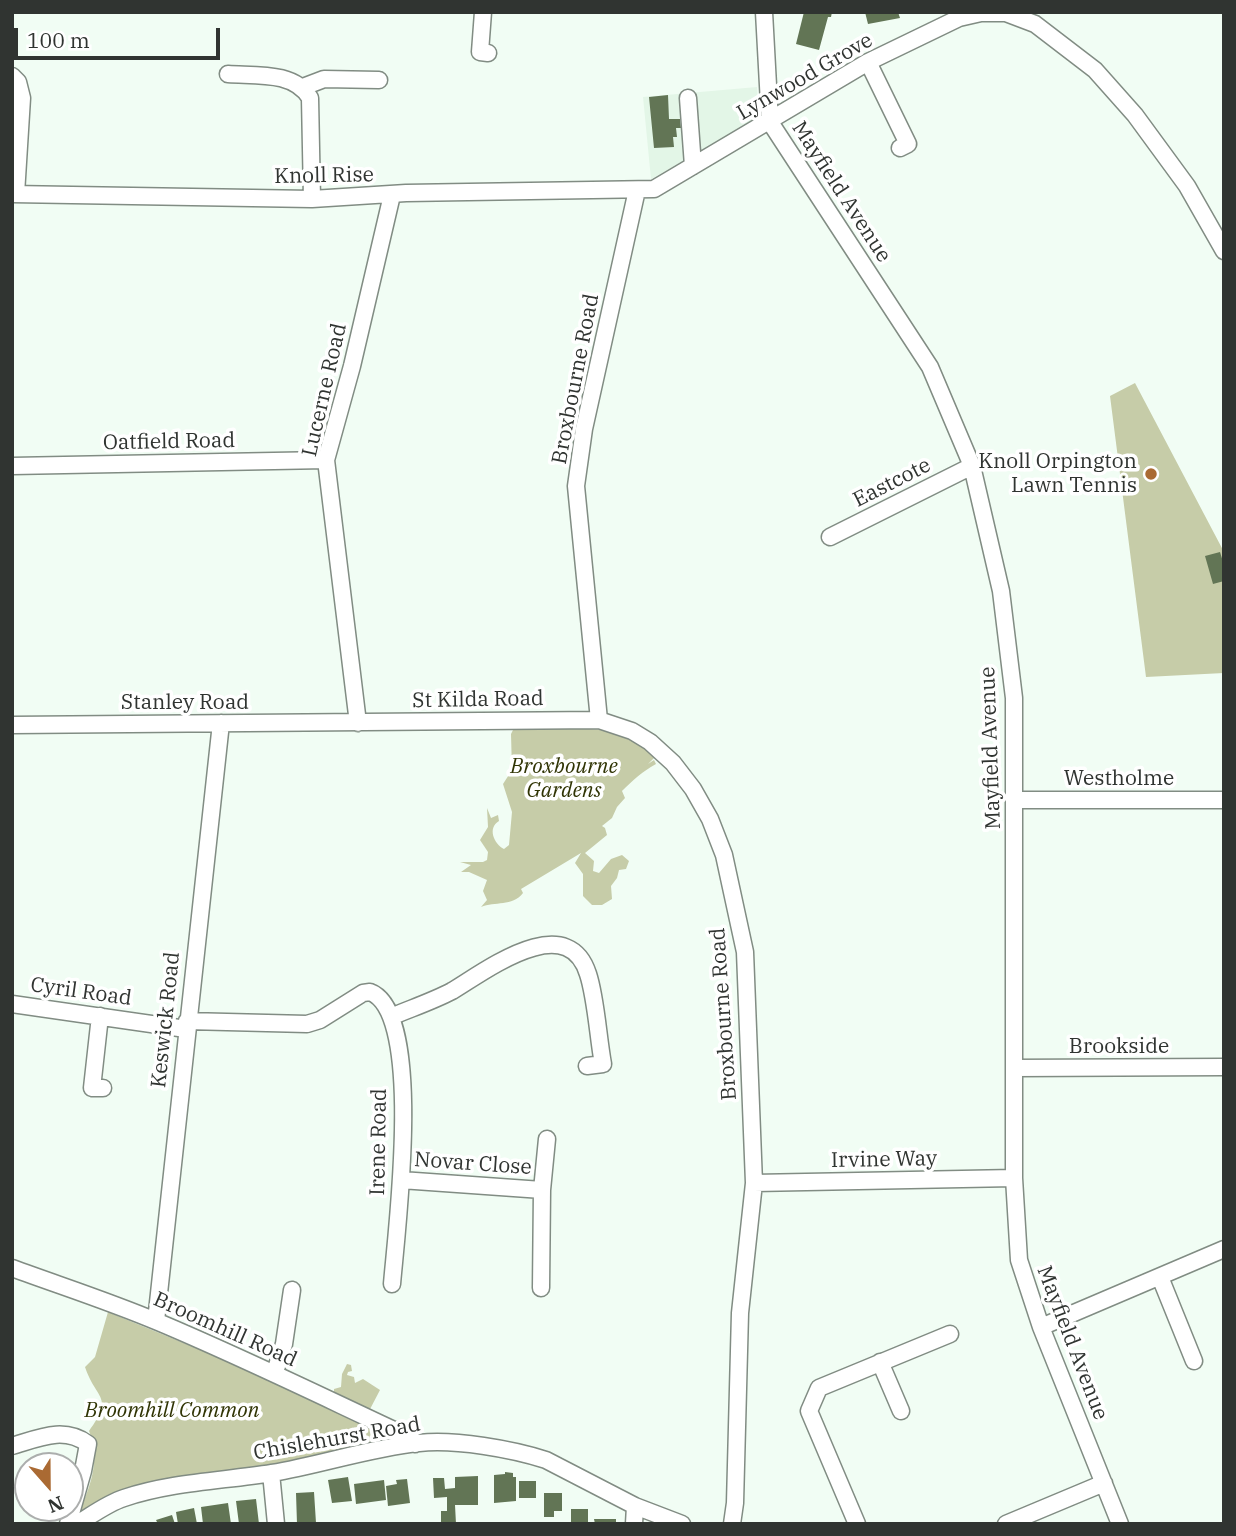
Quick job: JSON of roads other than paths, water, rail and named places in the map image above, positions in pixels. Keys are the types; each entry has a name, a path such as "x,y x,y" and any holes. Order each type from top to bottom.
{"street":[{"path":"483,12 480,52 488,53"},
{"name":"Mayfield Avenue","path":"764,12 770,122 930,367 972,466 1003,605 1014,698 1014,1178 1019,1260 1041,1327 1120,1524"},
{"name":"Lynwood Grove","path":"637,190 654,189 868,62 960,18 981,13 1006,13 1035,24 1095,71 1135,115 1187,186 1224,251"},
{"path":"868,62 908,144 900,148"},
{"path":"228,74 288,79 303,87 310,98 312,199"},
{"path":"12,76 18,82 22,98 14,194"},
{"path":"303,87 324,79 379,80"},
{"path":"688,97 693,166"},
{"name":"Knoll Rise","path":"14,194 312,199 406,193 637,190"},
{"name":"Broxbourne Road","path":"637,190 583,429 576,486 599,720 632,731 659,749 673,762 702,804 723,855 745,952 754,1183 740,1313 735,1503 732,1524"},
{"name":"Lucerne Road","path":"358,723 326,460 352,366 392,195"},
{"name":"Oatfield Road","path":"12,466 326,460"},
{"name":"Eastcote","path":"830,537 972,466"},
{"name":"St Kilda Road","path":"358,723 599,720"},
{"name":"Keswick Road","path":"156,1321 221,723"},
{"name":"Stanley Road","path":"12,725 358,723"},
{"name":"Westholme","path":"1014,800 1224,800"},
{"path":"187,1025 307,1024 320,1020 363,993 370,992 376,995 393,1016 449,993 506,958 546,944 567,947 579,958 588,972 603,1064 587,1066"},
{"name":"Cyril Road","path":"12,1004 100,1017 187,1025"},
{"name":"Irene Road","path":"391,1284 405,1103 393,1016"},
{"path":"100,1017 92,1087 103,1088"},
{"name":"Brookside","path":"1014,1069 1224,1067"},
{"name":"Novar Close","path":"541,1287 542,1190 547,1139"},
{"name":"Irvine Way","path":"754,1183 1014,1178"},
{"name":"Novar Close","path":"401,1180 542,1190"},
{"path":"1041,1327 1223,1251"},
{"name":"Broomhill Road","path":"12,1268 156,1321 275,1372 338,1405 411,1438 415,1444"},
{"path":"1160,1278 1194,1361"},
{"path":"275,1372 284,1344 292,1290"},
{"path":"857,1524 809,1411 819,1388 950,1334"},
{"path":"880,1362 901,1410"},
{"path":"12,1446 58,1433 76,1435 88,1444 68,1524"},
{"name":"Chislehurst Road","path":"77,1524 122,1499 187,1483 271,1473 415,1444 493,1447 531,1455 546,1460 635,1506 681,1524"},
{"path":"271,1473 276,1524"},
{"path":"1006,1524 1104,1483"},
{"path":"634,1524 635,1506"}],"place":[{"name":"Knoll Orpington Lawn Tennis","path":"1151,474"}],"park label":[{"name":"Broxbourne Gardens","path":"564,779"},
{"name":"Broomhill Common","path":"172,1411"}]}
